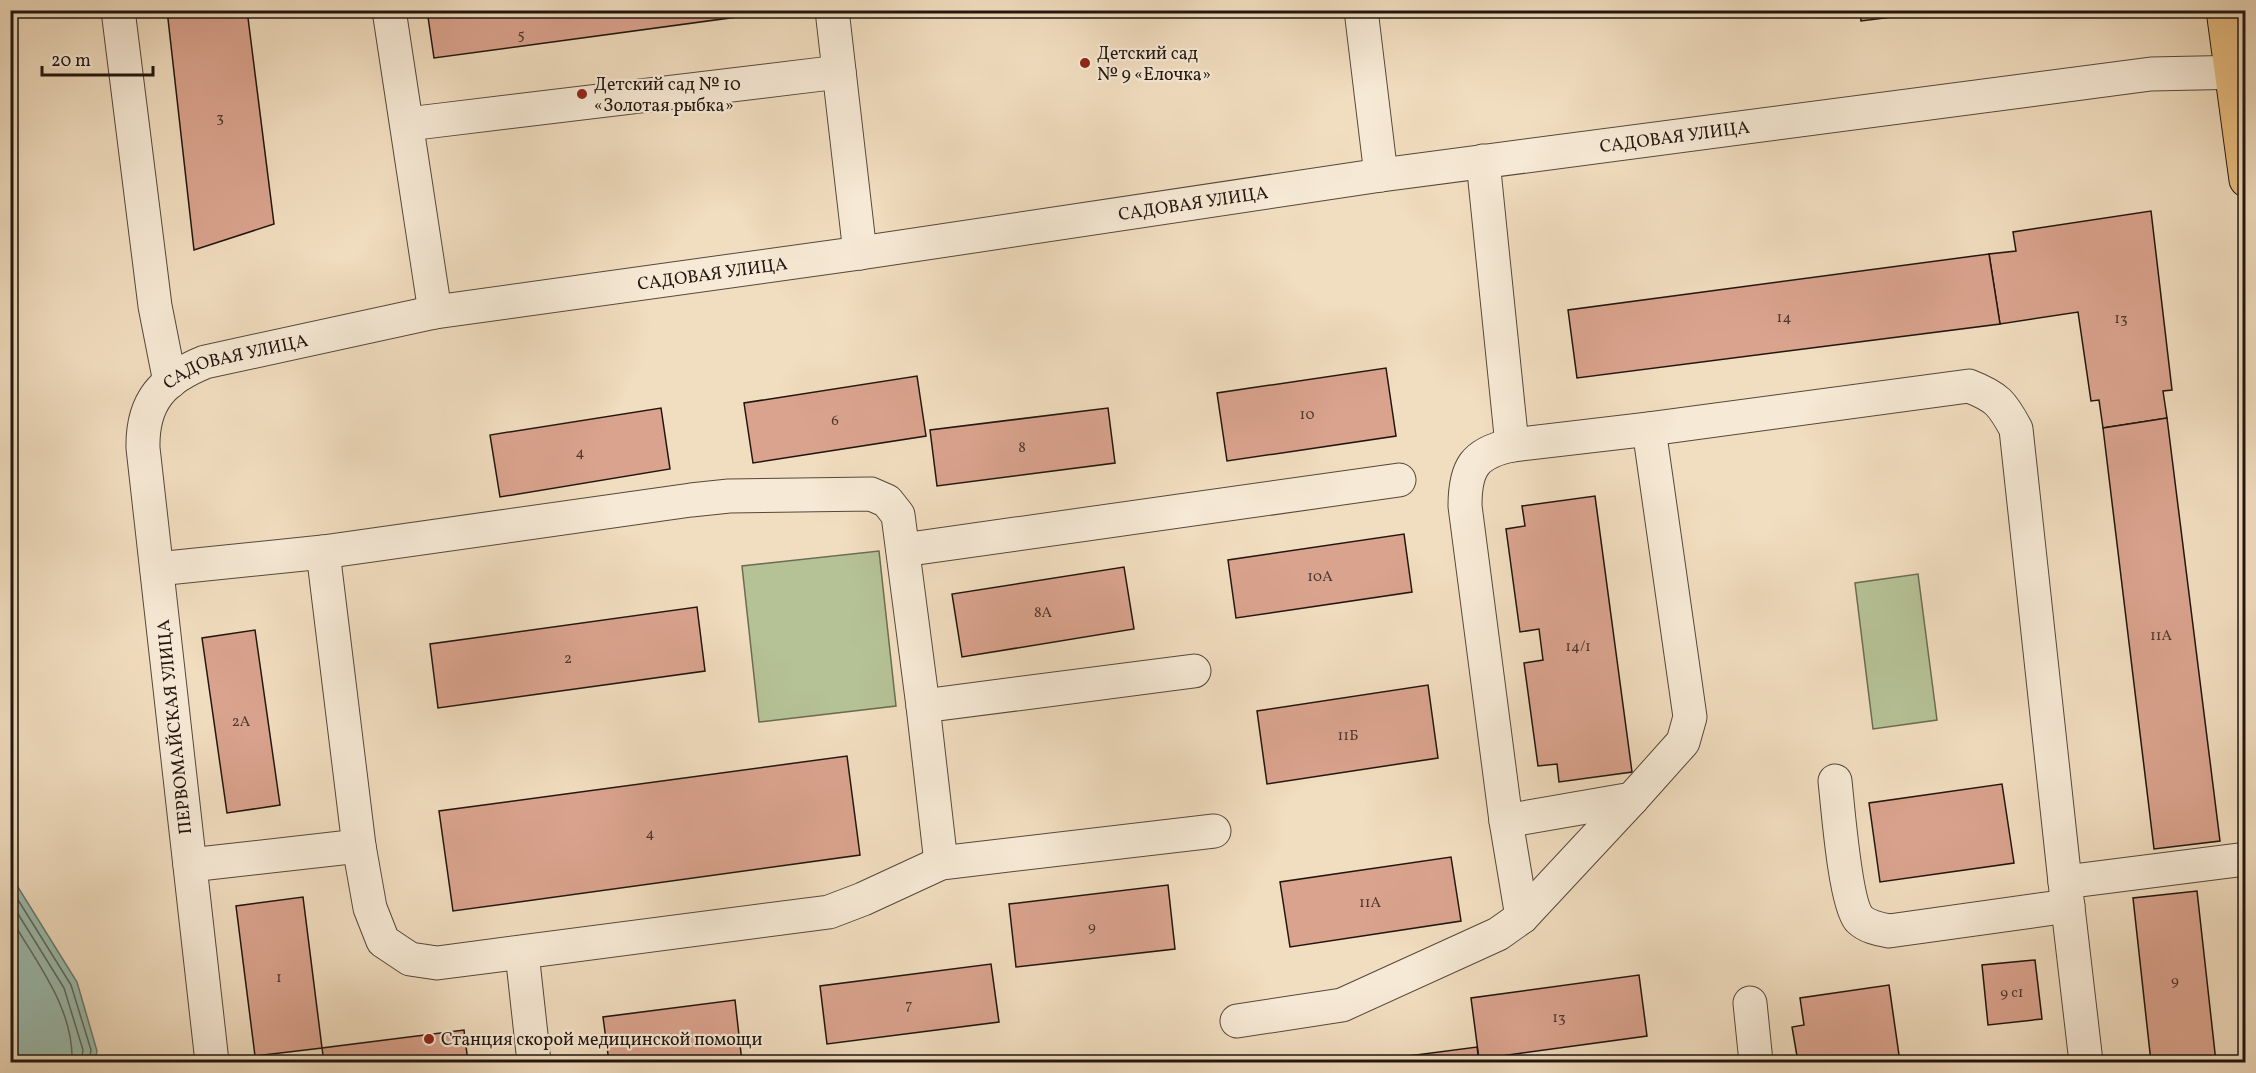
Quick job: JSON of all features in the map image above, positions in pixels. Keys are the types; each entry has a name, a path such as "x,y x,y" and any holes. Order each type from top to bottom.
{"main road":[{"path":"2223,10 2238,72 2246,180"}],"street":[{"path":"118,10 155,306 163,389"},
{"path":"389,10 435,312"},
{"path":"832,10 860,253"},
{"path":"1361,10 1381,175"},
{"path":"408,124 839,72"},
{"name":"САДОВАЯ УЛИЦА","path":"163,389 186,370 205,362 435,312 860,253 1483,161 2151,74 2238,72"},
{"path":"1483,161 1512,445"},
{"path":"1522,917 1506,821 1465,506 1465,484 1471,469 1481,456 1492,449 1512,445 1969,386 1988,393 2004,406 2016,429 2086,1062"},
{"name":"ПЕРВОМАЙСКАЯ УЛИЦА","path":"163,389 146,412 142,430 212,1062"},
{"path":"1237,1021 1342,1005 1498,934 1522,917 1683,742 1690,717 1649,429"},
{"path":"903,550 1399,480"},
{"path":"157,569 324,552 710,498 871,494 888,501 898,515 941,863"},
{"path":"324,552 359,846 370,908 383,941 410,958 437,963 829,912 941,863 1214,831"},
{"path":"923,706 1194,671"},
{"path":"1835,781 1850,900 1859,918 1872,928 1889,931 2246,859"},
{"path":"1506,821 1632,799"},
{"path":"190,865 359,846"},
{"path":"522,953 534,1062"},
{"path":"1750,1003 1756,1062"}],"green space":[{"path":"879,551 896,706 759,722 742,566"},
{"path":"1918,574 1937,720 1873,729 1855,583"}],"water":[{"path":"11,876 77,982 97,1051 95,1062 14,1062 11,1055"}],"building":[{"path":"167,10 247,10 274,224 194,250"},
{"path":"427,10 789,10 434,58"},
{"path":"1860,10 1948,10 1861,21"},
{"path":"2151,211 2172,390 2163,391 2167,418 2103,428 2099,400 2091,401 2078,312 2000,324 1989,254 2016,251 2013,232"},
{"path":"1989,254 2000,324 1577,378 1568,310"},
{"path":"1386,368 1396,436 1227,461 1217,393"},
{"path":"917,376 926,436 753,463 744,403"},
{"path":"661,408 670,469 500,497 490,435"},
{"path":"1108,408 1115,463 937,486 930,430"},
{"path":"2167,418 2220,841 2154,849 2103,428"},
{"path":"1595,496 1632,772 1559,782 1557,764 1538,766 1524,663 1543,660 1539,629 1520,632 1506,529 1525,526 1522,506"},
{"path":"1404,534 1412,592 1236,618 1228,560"},
{"path":"1124,567 1134,629 962,657 952,594"},
{"path":"697,607 705,671 438,708 430,644"},
{"path":"255,630 280,805 227,813 202,638"},
{"path":"1428,685 1438,758 1267,784 1257,711"},
{"path":"847,756 860,855 453,911 439,811"},
{"path":"2002,784 2014,863 1880,882 1869,803"},
{"path":"1451,857 1461,921 1290,947 1280,882"},
{"path":"1168,885 1175,949 1016,967 1009,904"},
{"path":"2197,891 2216,1062 2151,1062 2133,898"},
{"path":"303,897 322,1048 255,1056 236,906"},
{"path":"2035,960 2042,1019 1988,1025 1982,965"},
{"path":"991,964 999,1022 827,1044 820,986"},
{"path":"1639,975 1647,1036 1479,1059 1471,998"},
{"path":"1889,985 1900,1062 1798,1062 1792,1027 1804,1025 1800,998"},
{"path":"735,1000 742,1062 609,1062 603,1017"},
{"name":"Станция скорой медицинской помощи","path":"464,1030 468,1062 324,1062 322,1048"},
{"path":"1477,1047 1479,1062 1362,1062"}],"place":[{"name":"Детский сад № 9 «Елочка»","path":"1085,63"},
{"name":"Детский сад № 10 «Золотая рыбка»","path":"582,94"},
{"name":"Станция скорой медицинской помощи","path":"429,1039"}]}
